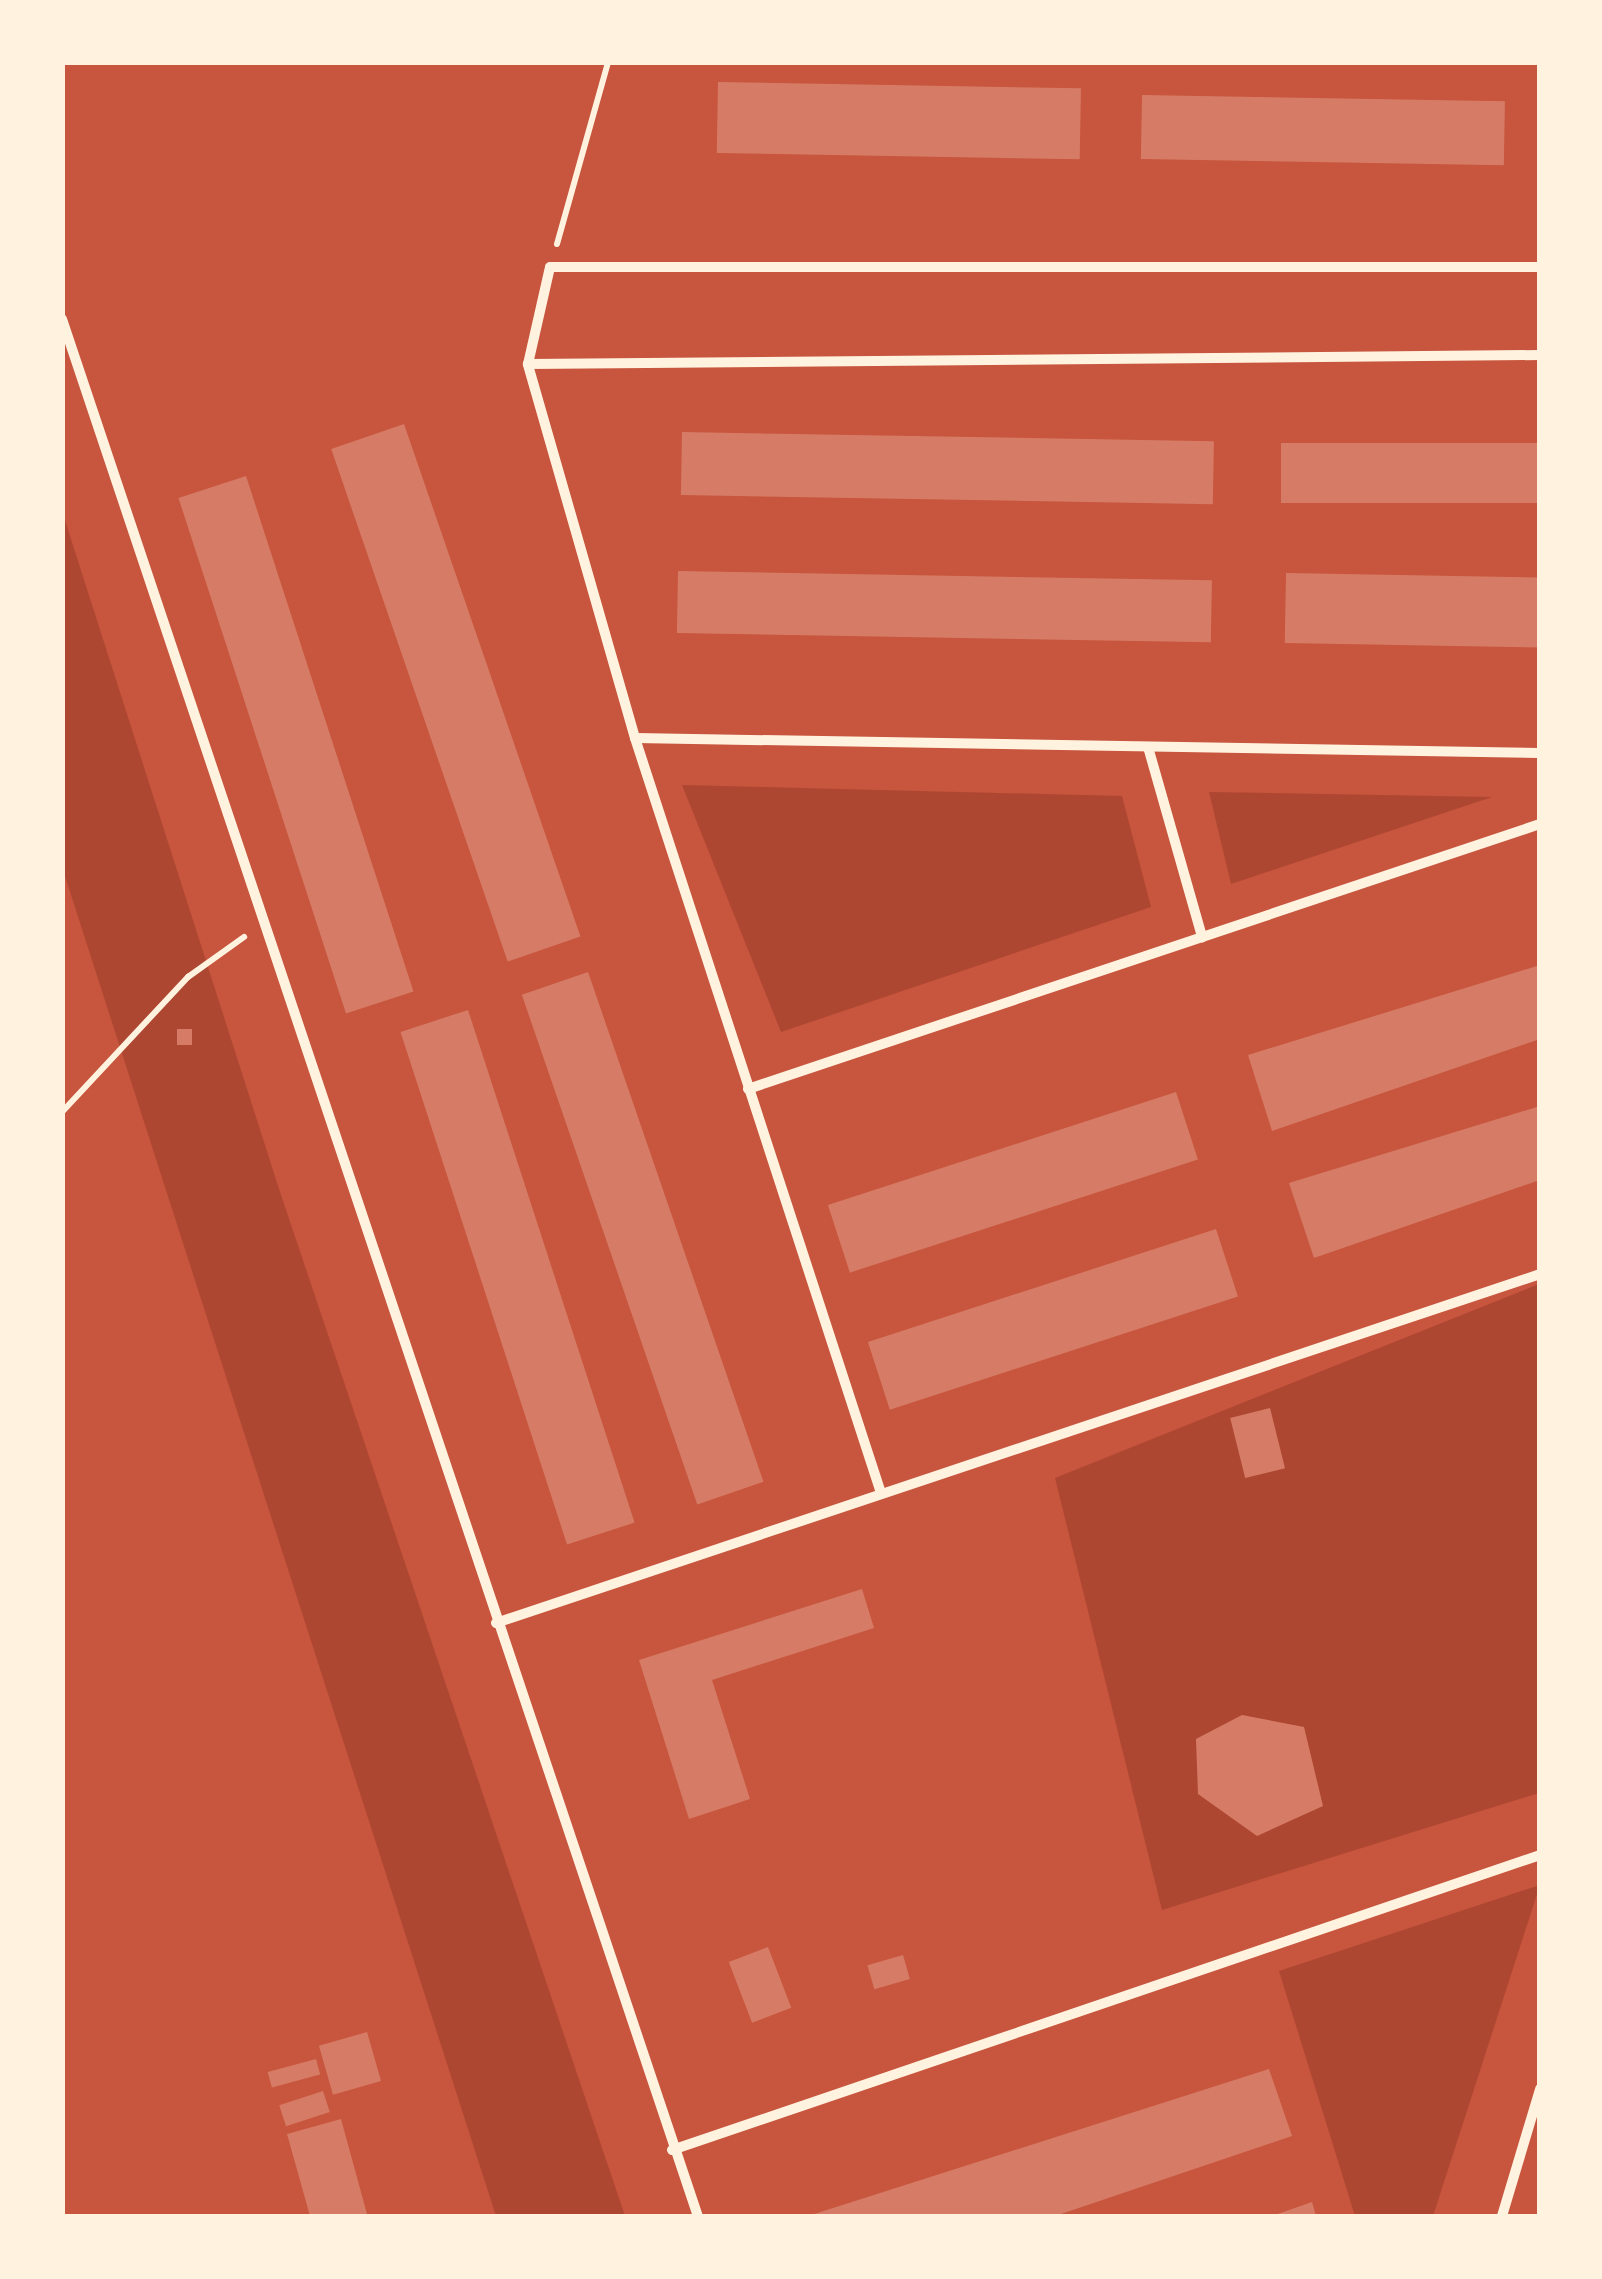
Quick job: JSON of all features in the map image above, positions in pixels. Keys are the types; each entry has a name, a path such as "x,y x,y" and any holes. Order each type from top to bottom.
{"street":[{"path":"881,1493 635,738 528,364 550,266 1540,267"},
{"path":"62,319 672,2150 698,2216"},
{"path":"528,364 1540,355"},
{"path":"635,738 1540,754"},
{"path":"1148,747 1202,937"},
{"path":"748,1089 1540,824"},
{"path":"496,1623 1540,1274"},
{"path":"672,2150 1540,1855"},
{"path":"1502,2216 1540,2088"}],"path":[{"path":"550,266 608,62"},
{"path":"62,1112 188,977 264,923"}],"shaded area":[{"path":"62,511 280,1192 625,2216 496,2216 63,870"},
{"path":"682,785 1122,796 1151,907 781,1032"},
{"path":"1209,792 1492,797 1231,884"},
{"path":"1539,1284 1539,1793 1162,1910 1055,1478"},
{"path":"1540,1885 1433,2216 1355,2216 1279,1971"}],"building":[{"path":"718,82 1081,88 1080,159 717,153"},
{"path":"1142,95 1505,101 1504,165 1141,159"},
{"path":"404,424 580,936 508,962 331,449"},
{"path":"682,432 1214,441 1213,504 681,495"},
{"path":"1281,443 1540,443 1540,503 1281,503"},
{"path":"246,476 413,991 346,1013 178,498"},
{"path":"678,571 1212,580 1211,642 677,633"},
{"path":"1286,573 1540,577 1539,647 1285,643"},
{"path":"1540,965 1540,1039 1272,1131 1248,1055"},
{"path":"588,972 763,1482 697,1504 522,995"},
{"path":"468,1010 635,1523 567,1545 400,1032"},
{"path":"177,1029 192,1029 192,1045 177,1045"},
{"path":"1176,1092 1198,1160 850,1273 828,1205"},
{"path":"1540,1106 1540,1180 1314,1258 1289,1183"},
{"path":"1216,1229 1238,1297 890,1410 868,1342"},
{"path":"1270,1408 1285,1468 1245,1478 1230,1418"},
{"path":"862,1589 874,1628 712,1680 750,1799 689,1819 639,1660"},
{"path":"1242,1715 1304,1727 1323,1806 1257,1836 1198,1794 1196,1739"},
{"path":"768,1947 791,2008 752,2023 729,1962"},
{"path":"903,1955 910,1979 874,1989 867,1965"},
{"path":"367,2032 381,2081 333,2095 319,2046"},
{"path":"316,2059 320,2074 272,2087 268,2072"},
{"path":"1269,2069 1292,2136 1055,2216 808,2216"},
{"path":"323,2091 330,2112 286,2126 279,2105"},
{"path":"341,2119 367,2214 310,2216 287,2134"},
{"path":"1312,2202 1316,2216 1272,2216"}]}
